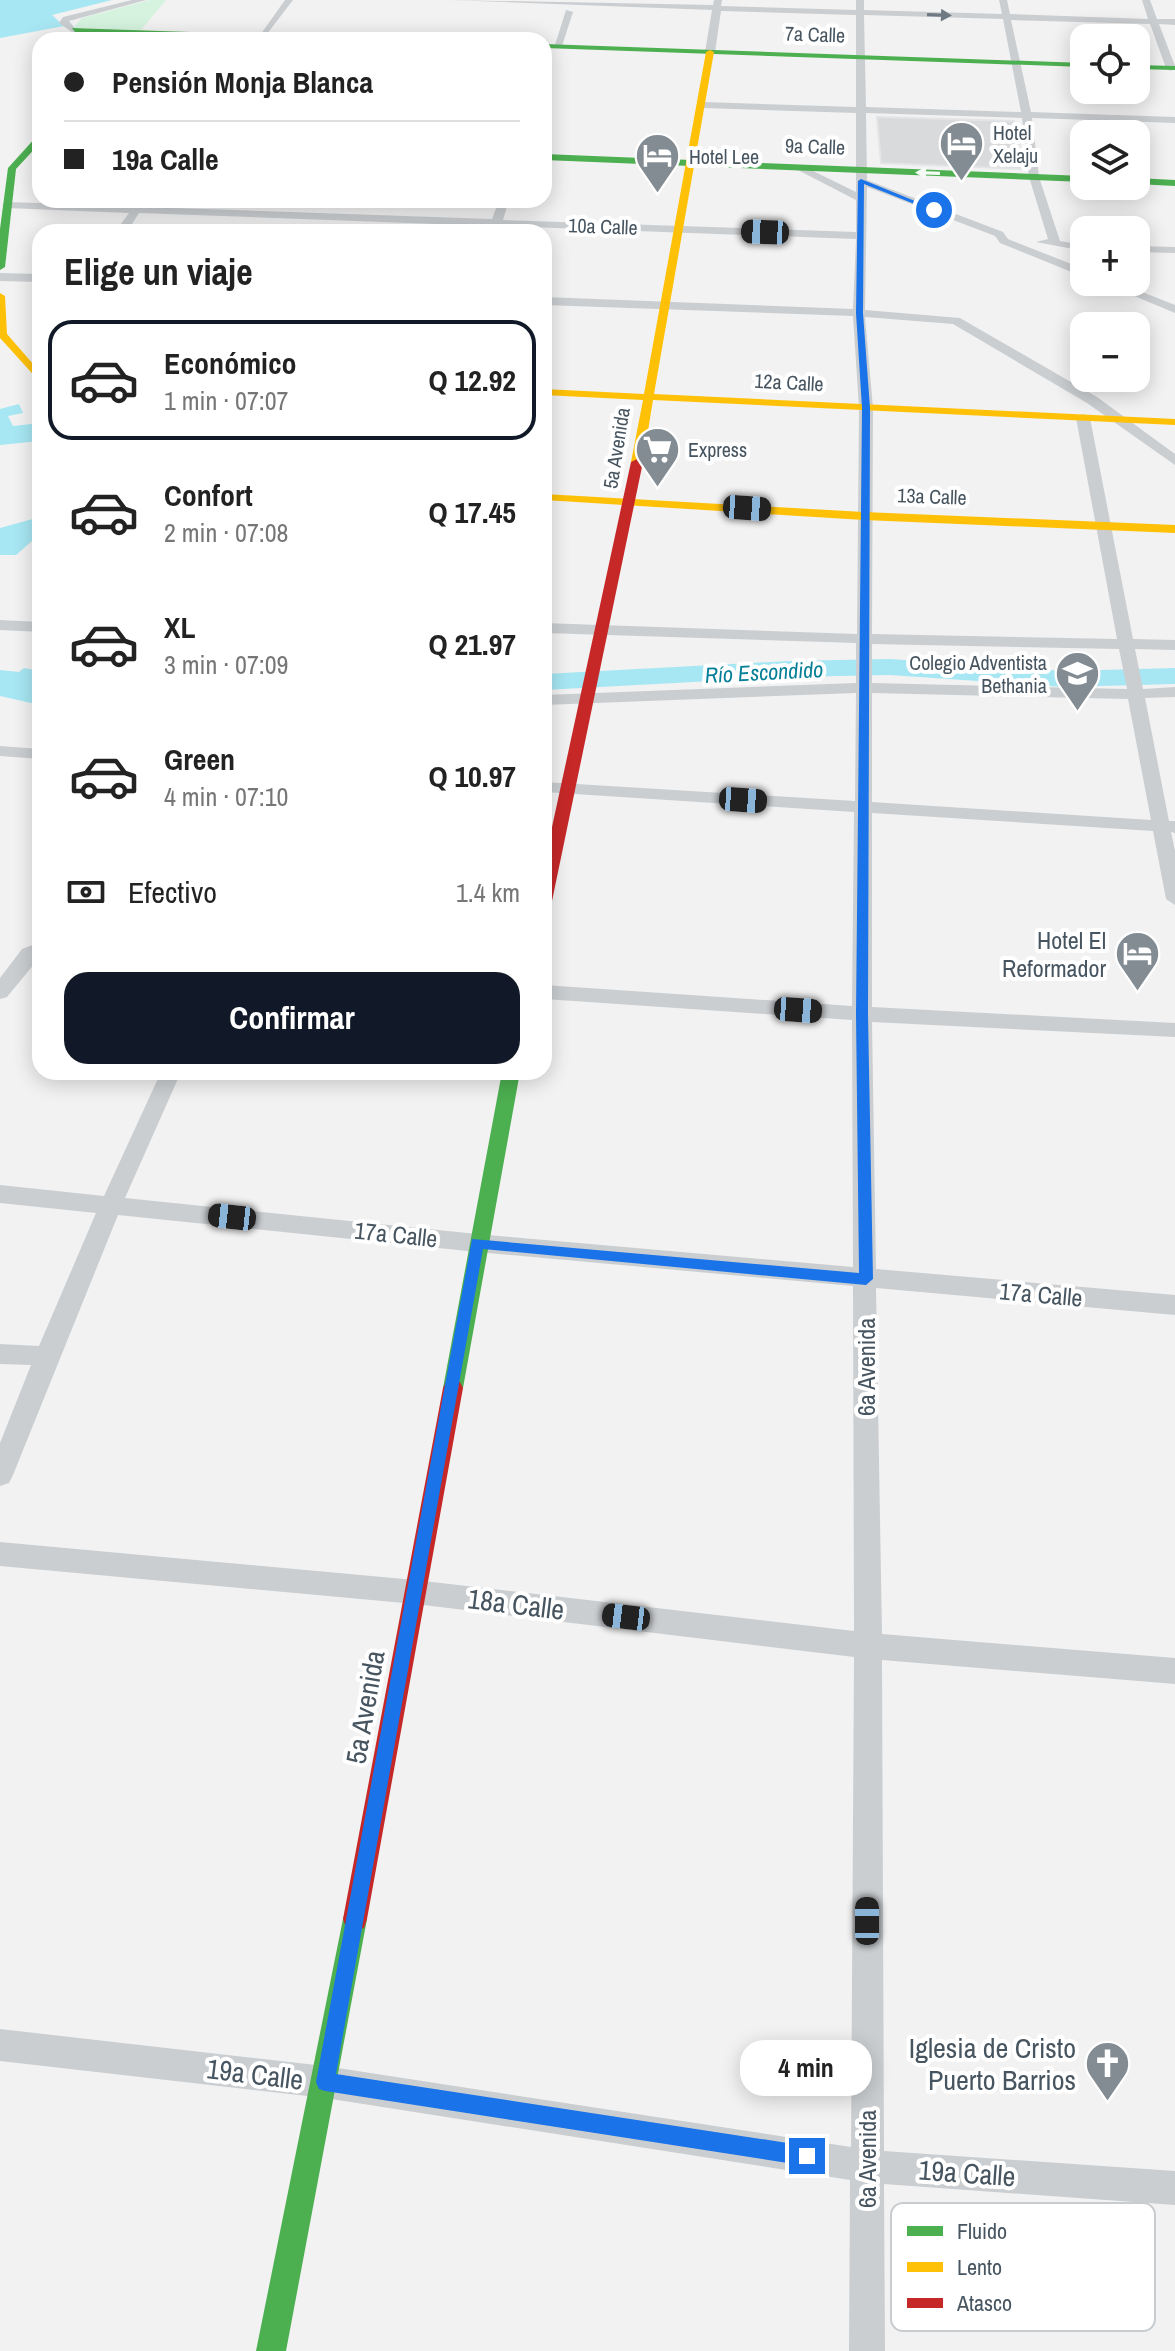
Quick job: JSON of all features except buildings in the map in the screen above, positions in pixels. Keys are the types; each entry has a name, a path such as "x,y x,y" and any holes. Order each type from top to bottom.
{"street":[{"path":"137,32 75,30 63,23 66,19 142,0"},
{"path":"264,32 289,0"},
{"path":"453,0 572,5 717,4 861,13 1175,22"},
{"name":"6a Avenida","path":"860,0 862,236 859,313 866,408 862,1014 868,1646 867,2351"},
{"path":"1003,0 1027,115 1034,177 1055,244"},
{"path":"1146,0 1174,71 1150,68"},
{"name":"5a Avenida","path":"552,850 598,658 630,501 677,229 703,105 717,4"},
{"path":"552,44 572,5"},
{"name":"7a Calle","path":"552,46 1070,65"},
{"path":"703,105 1175,120"},
{"path":"0,267 12,168 32,147"},
{"name":"9a Calle","path":"552,157 797,167 861,175 1070,178"},
{"path":"797,167 862,199"},
{"path":"861,175 999,234 1070,246"},
{"path":"1150,182 1175,183"},
{"name":"10a Calle","path":"7,205 32,205"},
{"name":"10a Calle","path":"193,208 319,215 404,213 475,224"},
{"path":"313,224 323,208"},
{"name":"10a Calle","path":"552,228 862,236"},
{"path":"999,234 1004,241 1070,267"},
{"path":"1150,249 1175,250"},
{"path":"0,277 32,278"},
{"path":"0,296 2,334 32,367"},
{"path":"1142,296 1175,309"},
{"path":"552,301 859,313 962,324 1122,420 1175,461"},
{"name":"12a Calle","path":"552,392 1175,422"},
{"path":"1083,418 1134,691 1169,826 1175,899"},
{"name":"13a Calle","path":"552,497 864,516 1175,529"},
{"path":"0,625 32,627"},
{"path":"552,628 864,643 1175,645"},
{"path":"552,699 588,694 865,687 1175,692"},
{"path":"0,751 32,753"},
{"path":"552,788 1169,826"},
{"path":"0,992 32,953"},
{"path":"552,993 862,1014 1175,1030"},
{"path":"0,1475 45,1356 167,1080"},
{"name":"5a Avenida","path":"271,2351 325,2082 509,1080"},
{"name":"17a Calle","path":"0,1194 477,1243 1175,1305"},
{"path":"0,1354 45,1356"},
{"name":"18a Calle","path":"0,1554 415,1592 868,1646 1175,1671"},
{"name":"19a Calle","path":"0,2045 325,2082 867,2166 1175,2188"}],"green space":[{"path":"150,0 166,0 141,30 73,28 82,18"}],"water":[{"path":"0,0 112,0 52,15 64,26 0,38"},
{"path":"19,404 23,413 8,416 13,426 32,424 32,442 0,445 0,409"},
{"path":"32,519 32,541 16,555 0,555 0,528"},
{"path":"24,668 32,670 32,703 0,696 0,670 19,672"}],"waterway":[{"name":"Río Escondido","path":"552,682 890,667 1064,679 1175,676"}],"traffic: fast":[{"path":"75,30 134,32"},
{"path":"552,46 1070,65"},
{"path":"1150,67 1175,68"},
{"path":"0,267 12,168 32,147"},
{"path":"552,157 1070,178"},
{"path":"1150,182 1175,183"},
{"path":"453,1388 510,1080"},
{"path":"271,2351 355,1919"}],"traffic: slow":[{"path":"637,462 710,52"},
{"path":"0,296 2,334 32,370"},
{"path":"552,392 1175,422"},
{"path":"552,497 864,516 1175,529"}],"traffic: jam":[{"path":"552,863 637,462"},
{"path":"355,1919 453,1388"}],"place":[{"name":"Hotel Xelaju","path":"962,182"},
{"name":"Hotel Lee","path":"658,195"},
{"name":"Express","path":"657,488"},
{"name":"Colegio Adventista Bethania","path":"1078,713"},
{"name":"Hotel El Reformador","path":"1137,993"},
{"name":"Iglesia de Cristo Puerto Barrios","path":"1107,2103"}],"route":[{"path":"807,2156 325,2082 477,1243 866,1279 862,1014 866,408 859,313 861,181 934,210"}]}
